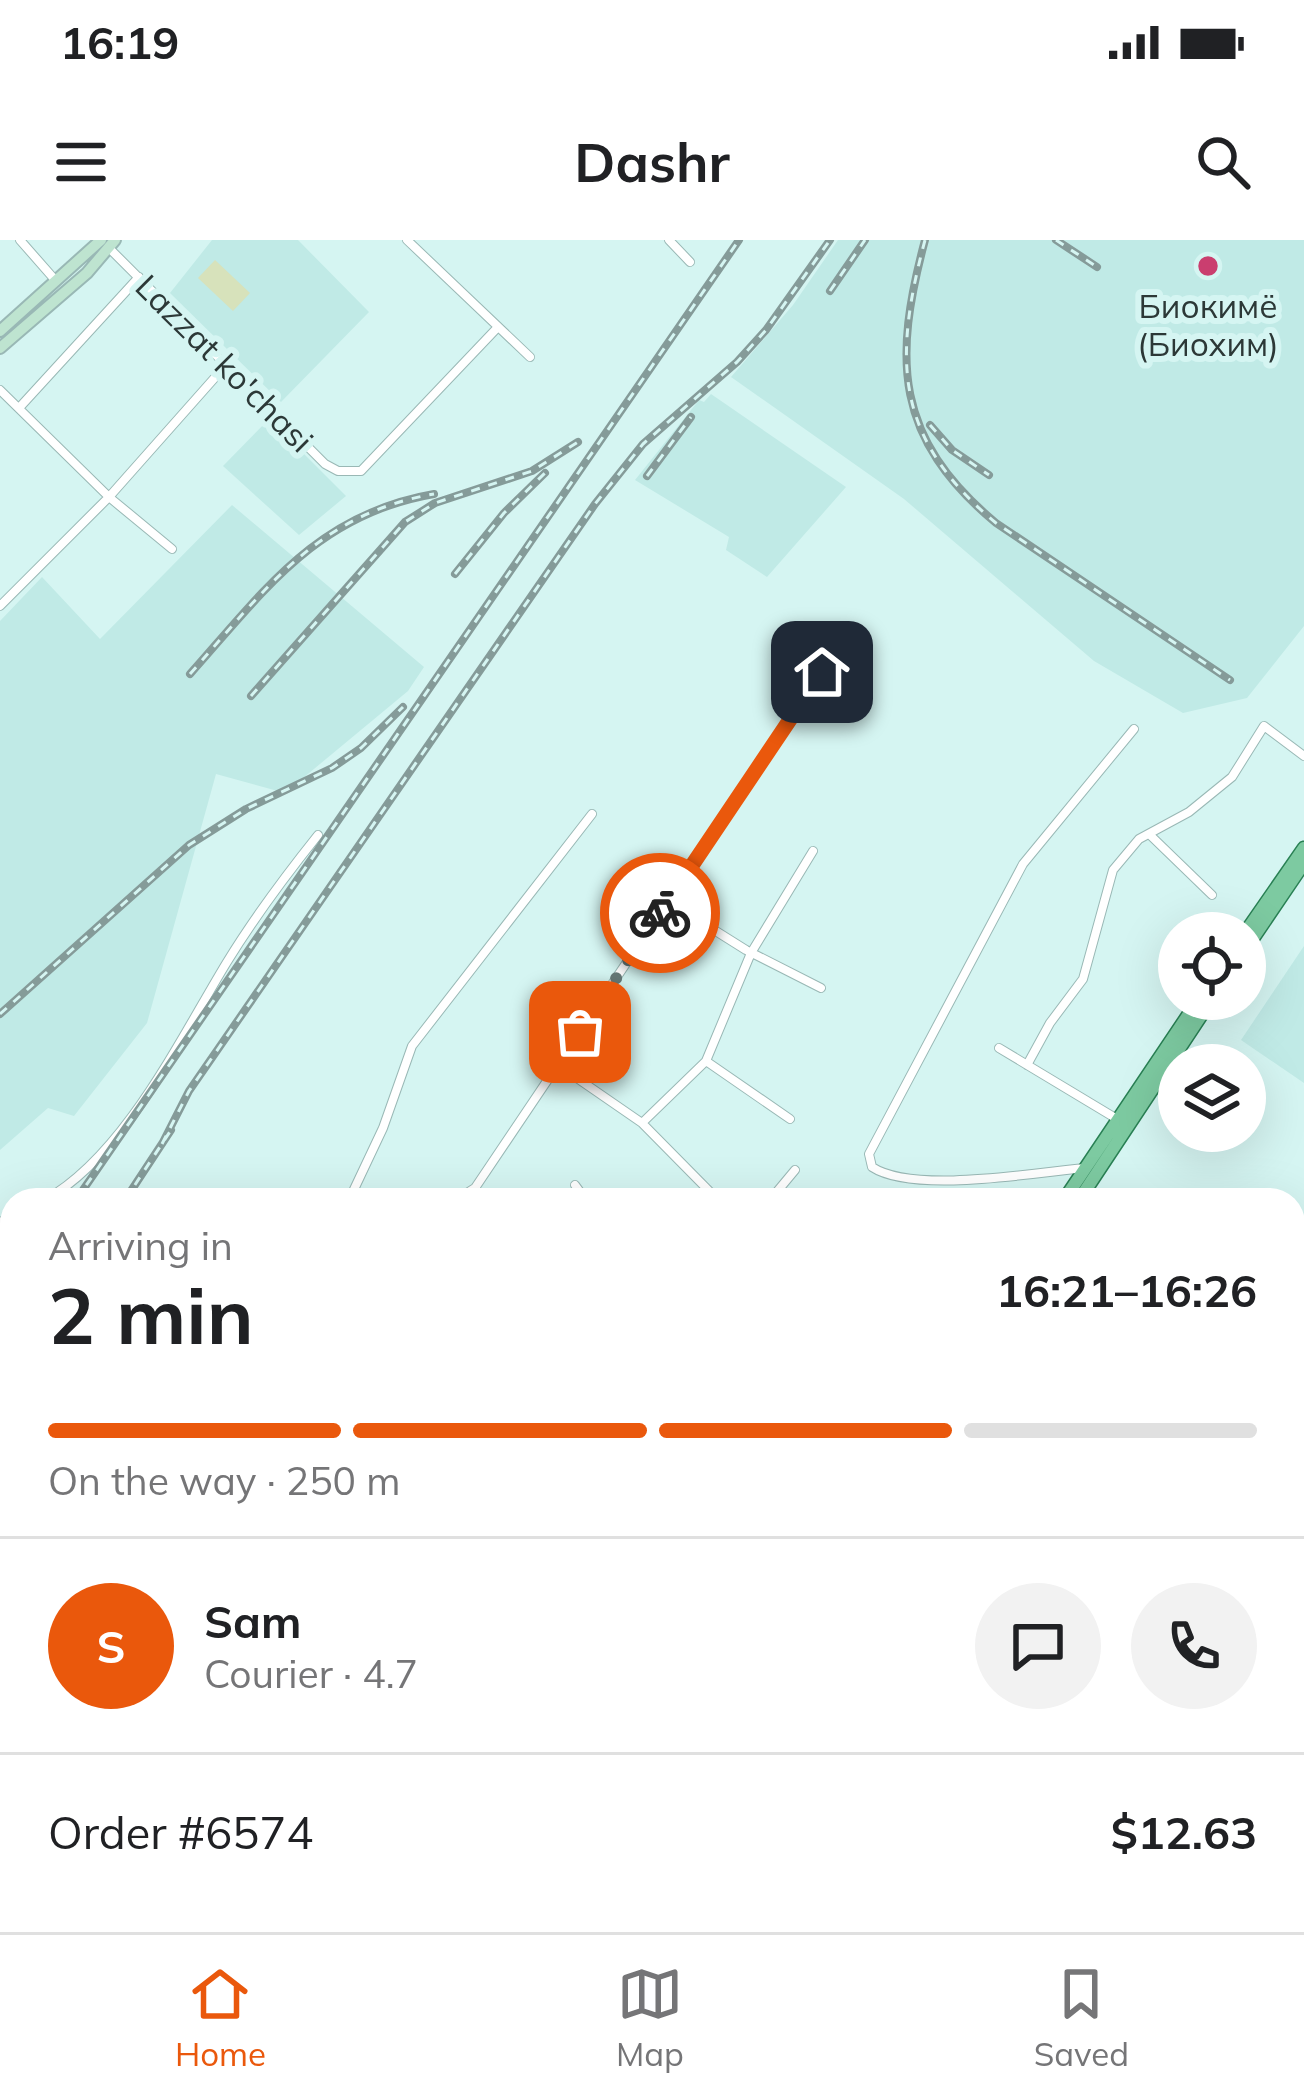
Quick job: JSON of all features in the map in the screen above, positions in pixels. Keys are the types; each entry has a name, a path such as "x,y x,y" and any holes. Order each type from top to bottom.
{"main road":[{"path":"0,331 108,243"},
{"path":"0,348 87,273 108,243"},
{"path":"1260,912 1304,848"},
{"path":"1266,919 1304,863"},
{"path":"1085,1188 1186,1020"},
{"path":"1072,1188 1198,1020"}],"street":[{"path":"20,240 56,281"},
{"path":"407,240 530,357"},
{"path":"669,240 690,262"},
{"name":"Lazzat ko'chasi","path":"108,243 325,464 350,473 361,471 498,327"},
{"path":"19,408 139,277"},
{"path":"0,606 109,497 226,365"},
{"path":"0,390 109,497 172,549"},
{"path":"475,1188 822,672"},
{"path":"1027,1065 1050,1023 1083,979 1113,869 1139,839 1189,812 1232,777 1264,726 1304,757"},
{"path":"1086,1168 923,1181 885,1176 872,1167 869,1154 1023,864 1134,729"},
{"path":"355,1188 383,1128 412,1046 592,814"},
{"path":"1148,834 1212,896"},
{"path":"61,1188 110,1143 197,1018 226,962 318,835"},
{"path":"642,1123 706,1061 751,952 813,851"},
{"path":"668,901 821,988"},
{"path":"999,1048 1122,1122"},
{"path":"706,1061 790,1119"},
{"path":"558,1065 642,1123 706,1188"},
{"path":"780,1188 795,1170"}],"shaded area":[{"path":"212,240 298,240 369,312 281,402 170,293"},
{"path":"838,240 1304,240 1304,626 1247,698 1183,713 1094,661 904,499 731,377 793,305"},
{"path":"711,394 846,487 767,577 726,550 729,537 635,480 699,400 704,402"},
{"path":"269,419 346,496 299,535 223,466"},
{"path":"232,505 424,667 408,691 285,793 216,774 147,1023 74,1116 48,1108 0,1150 0,621 42,577 100,639"},
{"path":"1304,946 1304,1083 1266,1057 1266,1044 1241,1040 1254,1020 1266,1020 1266,1003"}],"green space":[{"path":"215,260 250,293 233,311 198,278"}],"railway":[{"path":"84,1188 739,240"},
{"path":"162,1144 189,1091 595,504 643,444 737,362 766,330 830,240"},
{"path":"830,291 865,240"},
{"path":"925,240 908,323 907,360 910,395 937,460 996,523 1230,680"},
{"path":"1056,240 1097,267"},
{"path":"647,476 691,417"},
{"path":"930,425 952,450 989,475"},
{"path":"251,696 405,522 435,503 532,471 578,442"},
{"path":"455,574 504,513 545,473"},
{"path":"190,674 269,586 325,538 393,504 434,494"},
{"path":"0,1014 189,845 246,809 332,768 361,748 403,707"},
{"path":"133,1188 171,1130"}],"way so far":[{"path":"580,1032 660,913"}],"place":[{"name":"Биокимё (Биохим)","path":"1208,266"}],"route":[{"path":"660,913 822,672"}]}
